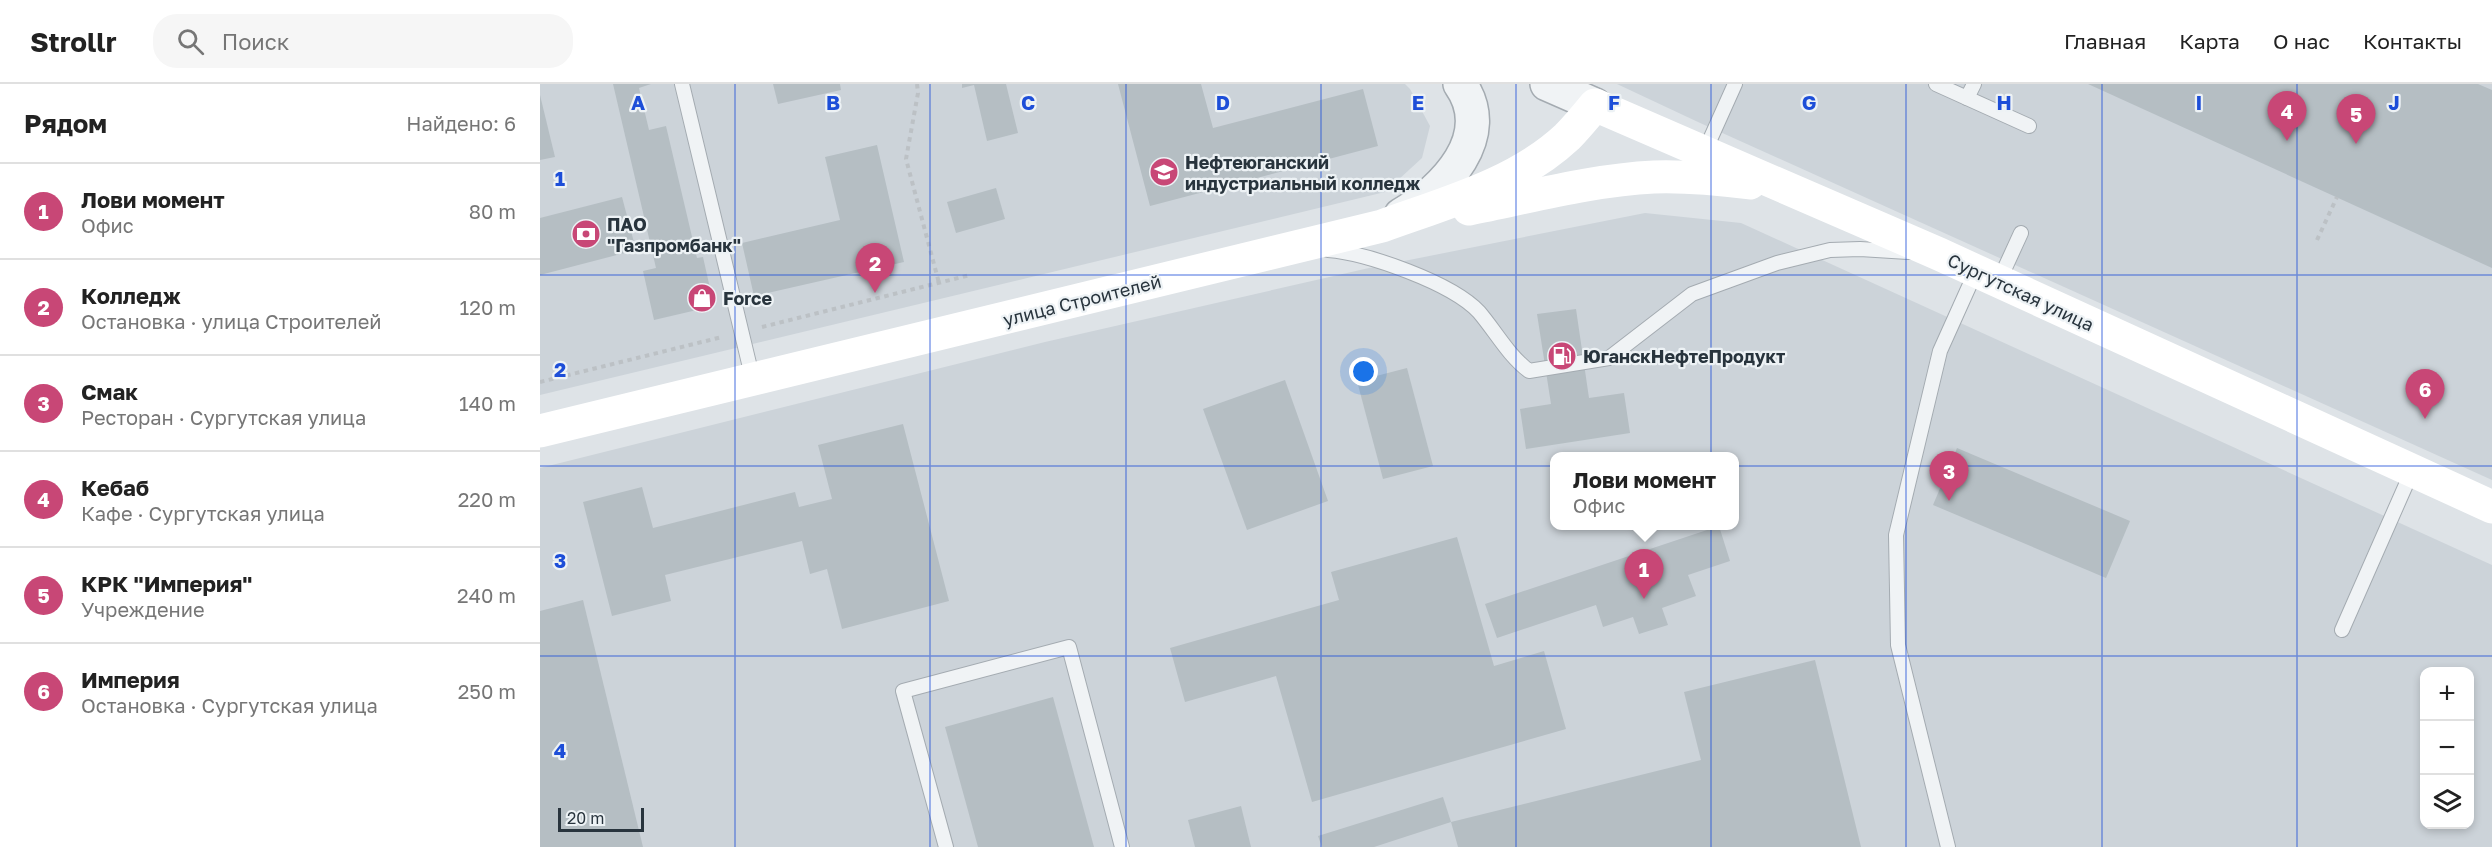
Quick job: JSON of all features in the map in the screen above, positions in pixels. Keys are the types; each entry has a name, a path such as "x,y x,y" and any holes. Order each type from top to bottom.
{"main road":[{"name":"улица Строителей","path":"540,431 1382,226 1473,192 1516,173 1539,159 1568,136 1595,105"},
{"name":"Сургутская улица","path":"1595,105 1939,254 2492,507"},
{"path":"1382,226 1592,184 1655,177 1715,179 1785,188"}],"street":[{"path":"1382,226 1433,193 1456,168 1469,143 1472,113 1460,84"},
{"name":"Сургутская улица","path":"1547,84 1595,105"}],"lane":[{"path":"682,84 753,380"},
{"path":"1704,153 1735,84"},
{"path":"1936,84 2029,126"},
{"path":"1967,98 1974,84"},
{"path":"1948,847 1898,645 1896,535 1940,351 1987,276 2021,233"},
{"path":"1296,248 1343,251 1365,257 1407,271 1456,295 1478,311 1515,361 1529,371 1609,358 1692,294 1777,263 1830,250 1860,249 1939,254"},
{"path":"2342,630 2412,471"},
{"path":"946,847 903,691 1069,647 1122,847"}],"path":[{"path":"917,84 918,93 906,159 939,283"},
{"path":"2316,240 2337,197"}],"shaded area":[{"path":"540,84 1405,84 1430,126 1422,158 1385,192 540,395"},
{"path":"1617,84 2492,84 2492,480 1698,122"},
{"path":"1645,213 1741,223 2492,565 2492,847 540,847 540,468 1045,342 1369,268"}],"building":[{"path":"613,84 651,84 639,88 649,130 666,126 697,258 703,257 714,306 654,320 643,271 656,268"},
{"path":"773,84 840,84 841,90 778,104"},
{"path":"962,84 1006,84 1018,133 987,141 974,85 962,88"},
{"path":"1118,84 1201,84 1213,128 1363,89 1378,146 1150,206"},
{"path":"2088,84 2478,84 2492,90 2492,268"},
{"path":"540,95 555,157 540,160"},
{"path":"877,145 904,262 754,296 742,243 840,220 825,157"},
{"path":"996,188 1005,219 956,233 947,202"},
{"name":"ПАО \"Газпромбанк\"","path":"622,197 636,250 540,275 540,218"},
{"path":"1576,309 1589,398 1624,393 1630,433 1526,449 1520,409 1551,404 1537,314"},
{"path":"1407,368 1433,466 1383,479 1357,381"},
{"path":"1285,380 1328,501 1247,530 1203,409"},
{"path":"903,424 949,601 842,629 827,569 810,574 802,541 665,575 671,601 612,616 583,502 642,487 653,528 795,492 799,507 832,499 818,445"},
{"path":"1957,448 2130,521 2106,578 1933,505"},
{"path":"1707,530 1720,530 1730,561 1688,575 1696,596 1662,608 1668,625 1639,634 1633,617 1603,627 1596,605 1497,638 1485,604"},
{"path":"1457,537 1494,666 1544,651 1566,729 1312,802 1276,676 1185,702 1170,648 1339,600 1331,572"},
{"path":"583,600 643,847 540,847 540,611"},
{"path":"1815,660 1861,847 1458,847 1451,822 1701,760 1684,692"},
{"path":"1053,697 1094,847 978,847 945,727"},
{"path":"1443,797 1451,822 1374,847 1322,847 1318,836"},
{"path":"1241,806 1251,847 1195,847 1188,820"}],"place":[{"name":"Кебаб","path":"2287,141"},
{"name":"КРК \"Империя\"","path":"2356,144"},
{"name":"Нефтеюганский индустриальный колледж","path":"1164,172"},
{"name":"ПАО \"Газпромбанк\"","path":"586,234"},
{"name":"Колледж","path":"875,293"},
{"name":"Force","path":"702,298"},
{"name":"ЮганскНефтеПродукт","path":"1562,356"},
{"name":"Империя","path":"2425,419"},
{"name":"Смак","path":"1949,501"},
{"name":"Лови момент","path":"1644,599"}]}
